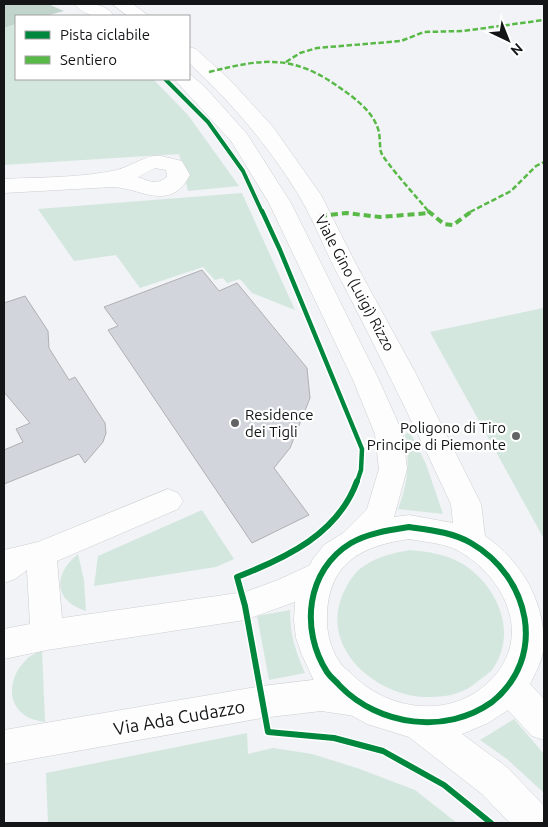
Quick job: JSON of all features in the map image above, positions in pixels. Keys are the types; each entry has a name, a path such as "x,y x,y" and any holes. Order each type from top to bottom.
{"street":[{"path":"84,4 103,15"},
{"path":"121,4 138,15"},
{"name":"Viale Gino (Luigi) Rizzo","path":"190,54 222,82 266,131 310,195 344,266 403,374 466,504 471,544"},
{"name":"Viale Gino (Luigi) Rizzo","path":"185,80 198,91 240,138 280,203 366,380 389,434 393,469 380,515 333,558 319,574 309,605 311,640 327,673 355,700 385,716 418,723 454,720 486,708 510,687 526,658 529,625 519,593 499,565 471,544 441,532 409,528 378,531 350,544"},
{"path":"4,186 99,180"},
{"path":"4,570 15,559 41,554 168,501"},
{"path":"41,554 47,635"},
{"path":"4,644 47,635 245,606 289,590 319,574"},
{"path":"510,687 544,724"},
{"name":"Via Ada Cudazzo","path":"4,747 262,702 321,695 355,700"},
{"name":"Viale Gino (Luigi) Rizzo","path":"418,723 494,781 535,823"}],"shaded area":[{"path":"15,24 15,80 154,80 188,115 239,186 188,191 179,154 4,165 4,28"},
{"path":"242,193 295,310 252,293 240,279 227,283 223,278 215,280 203,267 140,288 116,255 74,261 38,209"},
{"name":"Poligono di Tiro Principe di Piemonte","path":"543,308 544,310 544,539 430,332"},
{"path":"410,432 426,464 443,514 398,509 407,472 405,434"},
{"path":"202,510 234,559 216,567 94,586 98,556"},
{"path":"410,550 443,555 461,563 485,583 494,596 500,610 504,625 504,641 500,656 489,673 472,686 456,694 431,697 392,690 359,668 347,653 339,635 337,616 342,596 354,576 360,569 380,557"},
{"path":"78,554 84,580 86,611 67,601 62,594 60,586 64,570"},
{"path":"290,610 294,642 305,673 269,680 257,616"},
{"path":"42,649 45,722 23,714 17,708 12,694 14,680 21,666 29,657"},
{"path":"514,719 544,754 544,793 507,759 480,740"},
{"path":"247,733 248,754 273,748 312,754 357,768 415,790 457,823 48,823 46,773"}],"green space":[{"path":"4,4 48,4 64,11 49,15 15,15 15,24 4,28"}],"building":[{"name":"Residence dei Tigli","path":"202,270 219,291 237,283 307,368 310,398 290,448 274,468 309,515 252,543 108,330 118,326 104,307"},
{"path":"25,296 48,331 49,348 69,380 75,377 105,423 106,433 103,442 85,463 79,454 4,484 4,450 23,442 16,429 30,423 4,392 4,303"}],"marked path":[{"path":"286,62 300,53 317,48 401,41 424,32 463,31 544,20"},
{"path":"209,72 247,63 285,62 310,70 336,85 360,103 369,113 379,130 381,153 430,213 444,224 453,225 477,207 511,191 536,166 544,162"},
{"path":"320,216 346,213 380,217 430,213"}],"cycle path":[{"path":"166,80 208,122 243,171 280,250 362,449 361,470 354,490 347,503 326,527 315,538 289,555 237,577 245,606 268,732 334,738 383,751 444,785 491,823"},
{"path":"409,527 449,534 471,543 487,554 501,567 512,582 521,599 526,616 528,635 526,653 512,684 482,708 455,720 430,723 404,720 391,717 357,701 328,674 318,655 313,638 310,620 311,602 316,584 324,568 335,554 351,543 372,534 409,527"}],"place":[{"name":"Residence dei Tigli","path":"235,423"},
{"name":"Poligono di Tiro Principe di Piemonte","path":"516,436"}]}
